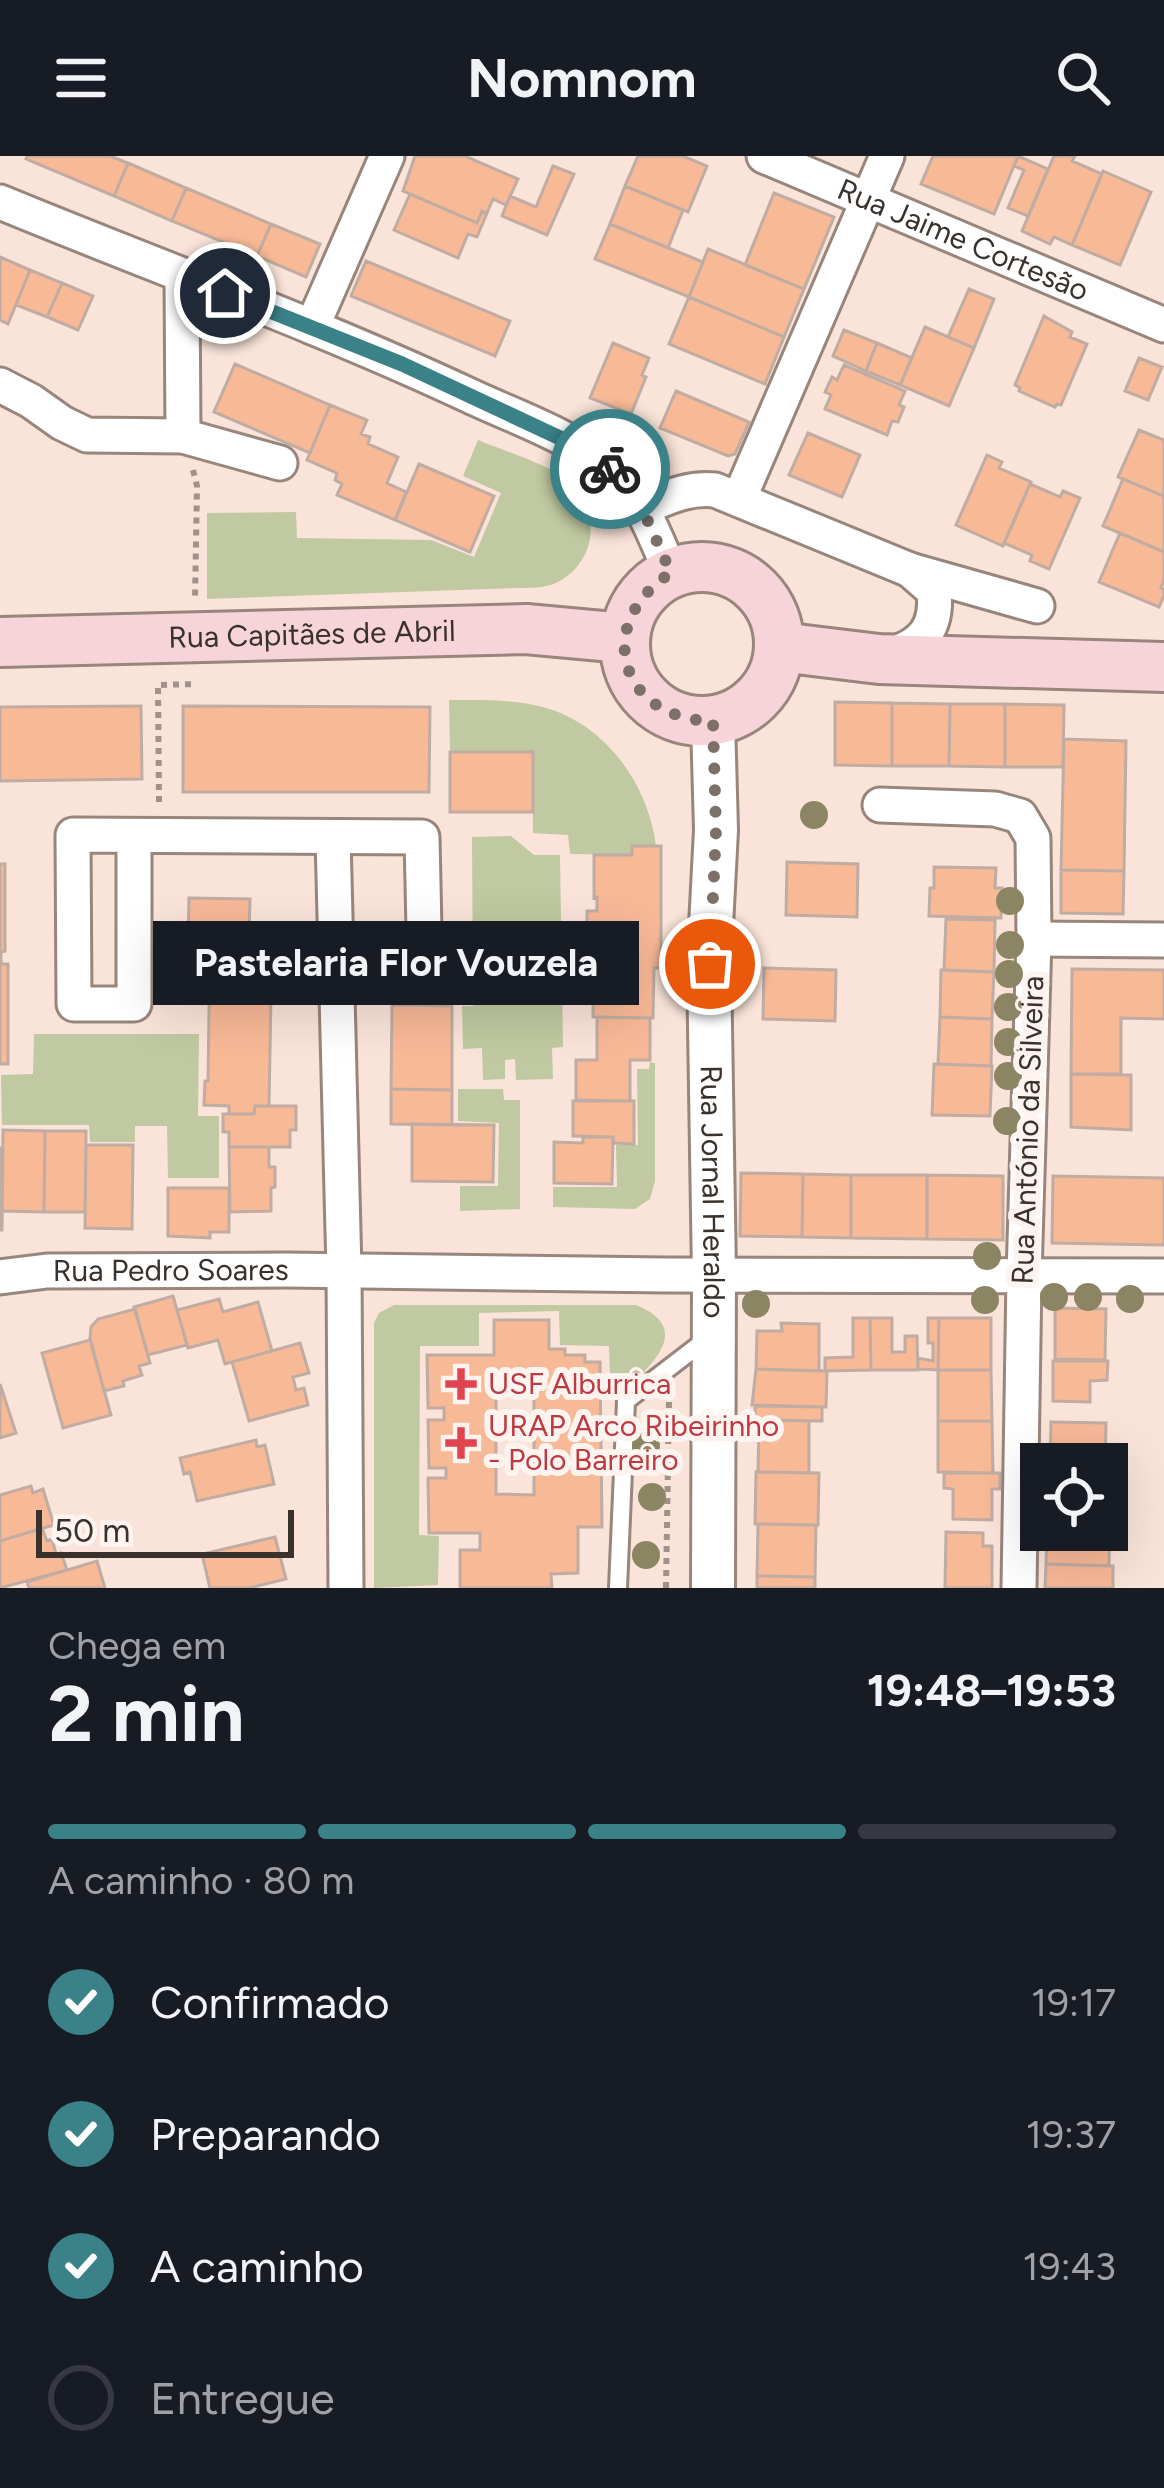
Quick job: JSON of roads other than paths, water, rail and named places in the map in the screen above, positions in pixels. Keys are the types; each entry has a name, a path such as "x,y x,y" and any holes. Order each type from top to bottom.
{"main road":[{"path":"692,567 736,574 769,604 780,647 776,668 752,704 734,715 713,721 674,716 656,707 631,677 624,638 629,618 653,584 671,573 692,567"},
{"name":"Rua Capitães de Abril","path":"0,642 526,629 624,638"},
{"path":"780,647 879,658 1164,667"}],"street":[{"path":"312,327 387,156"},
{"name":"Rua Jaime Cortesão","path":"764,156 1164,325"},
{"path":"740,499 887,156"},
{"path":"0,202 402,364 575,445 611,470 642,508 671,573"},
{"path":"182,277 183,436"},
{"path":"0,385 87,435 183,436 280,463"},
{"path":"642,508 696,488 715,490 910,570 1037,606"},
{"path":"879,658 901,652 923,638 934,620 934,590 910,570"},
{"name":"Rua Jornal Heraldo","path":"713,721 713,1588"},
{"name":"Rua António da Silveira","path":"880,805 994,809 1020,816 1033,838 1019,1588"},
{"path":"147,836 134,1004 74,1004 74,835 422,837 425,977 336,976"},
{"path":"333,837 346,1588"},
{"path":"1034,939 1164,940"},
{"name":"Rua Pedro Soares","path":"0,1276 47,1271 344,1270 1164,1276"}],"lane":[{"path":"617,1588 626,1401 714,1334"}],"place":[{"name":"Pastelaria Flor Vouzela","path":"710,964"},
{"name":"USF Alburrica","path":"461,1384"},
{"name":"URAP Arco Ribeirinho - Polo Barreiro","path":"461,1443"}]}
